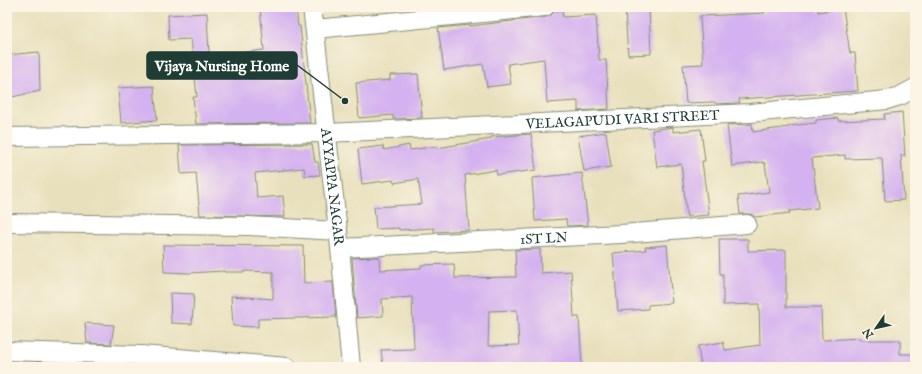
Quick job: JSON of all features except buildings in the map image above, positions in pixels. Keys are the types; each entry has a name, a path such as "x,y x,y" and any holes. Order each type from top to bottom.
{"street":[{"name":"AYYAPPA NAGAR","path":"312,7 339,240 351,367"},
{"path":"315,29 405,14 545,7"},
{"name":"VELAGAPUDI VARI STREET","path":"7,137 327,134 750,113 887,100 900,96 915,88"},
{"name":"1ST LN","path":"7,223 249,226 339,240 621,234 748,224"},
{"path":"7,351 142,361 287,367"}],"place":[{"name":"Vijaya Nursing Home","path":"345,101"}]}
